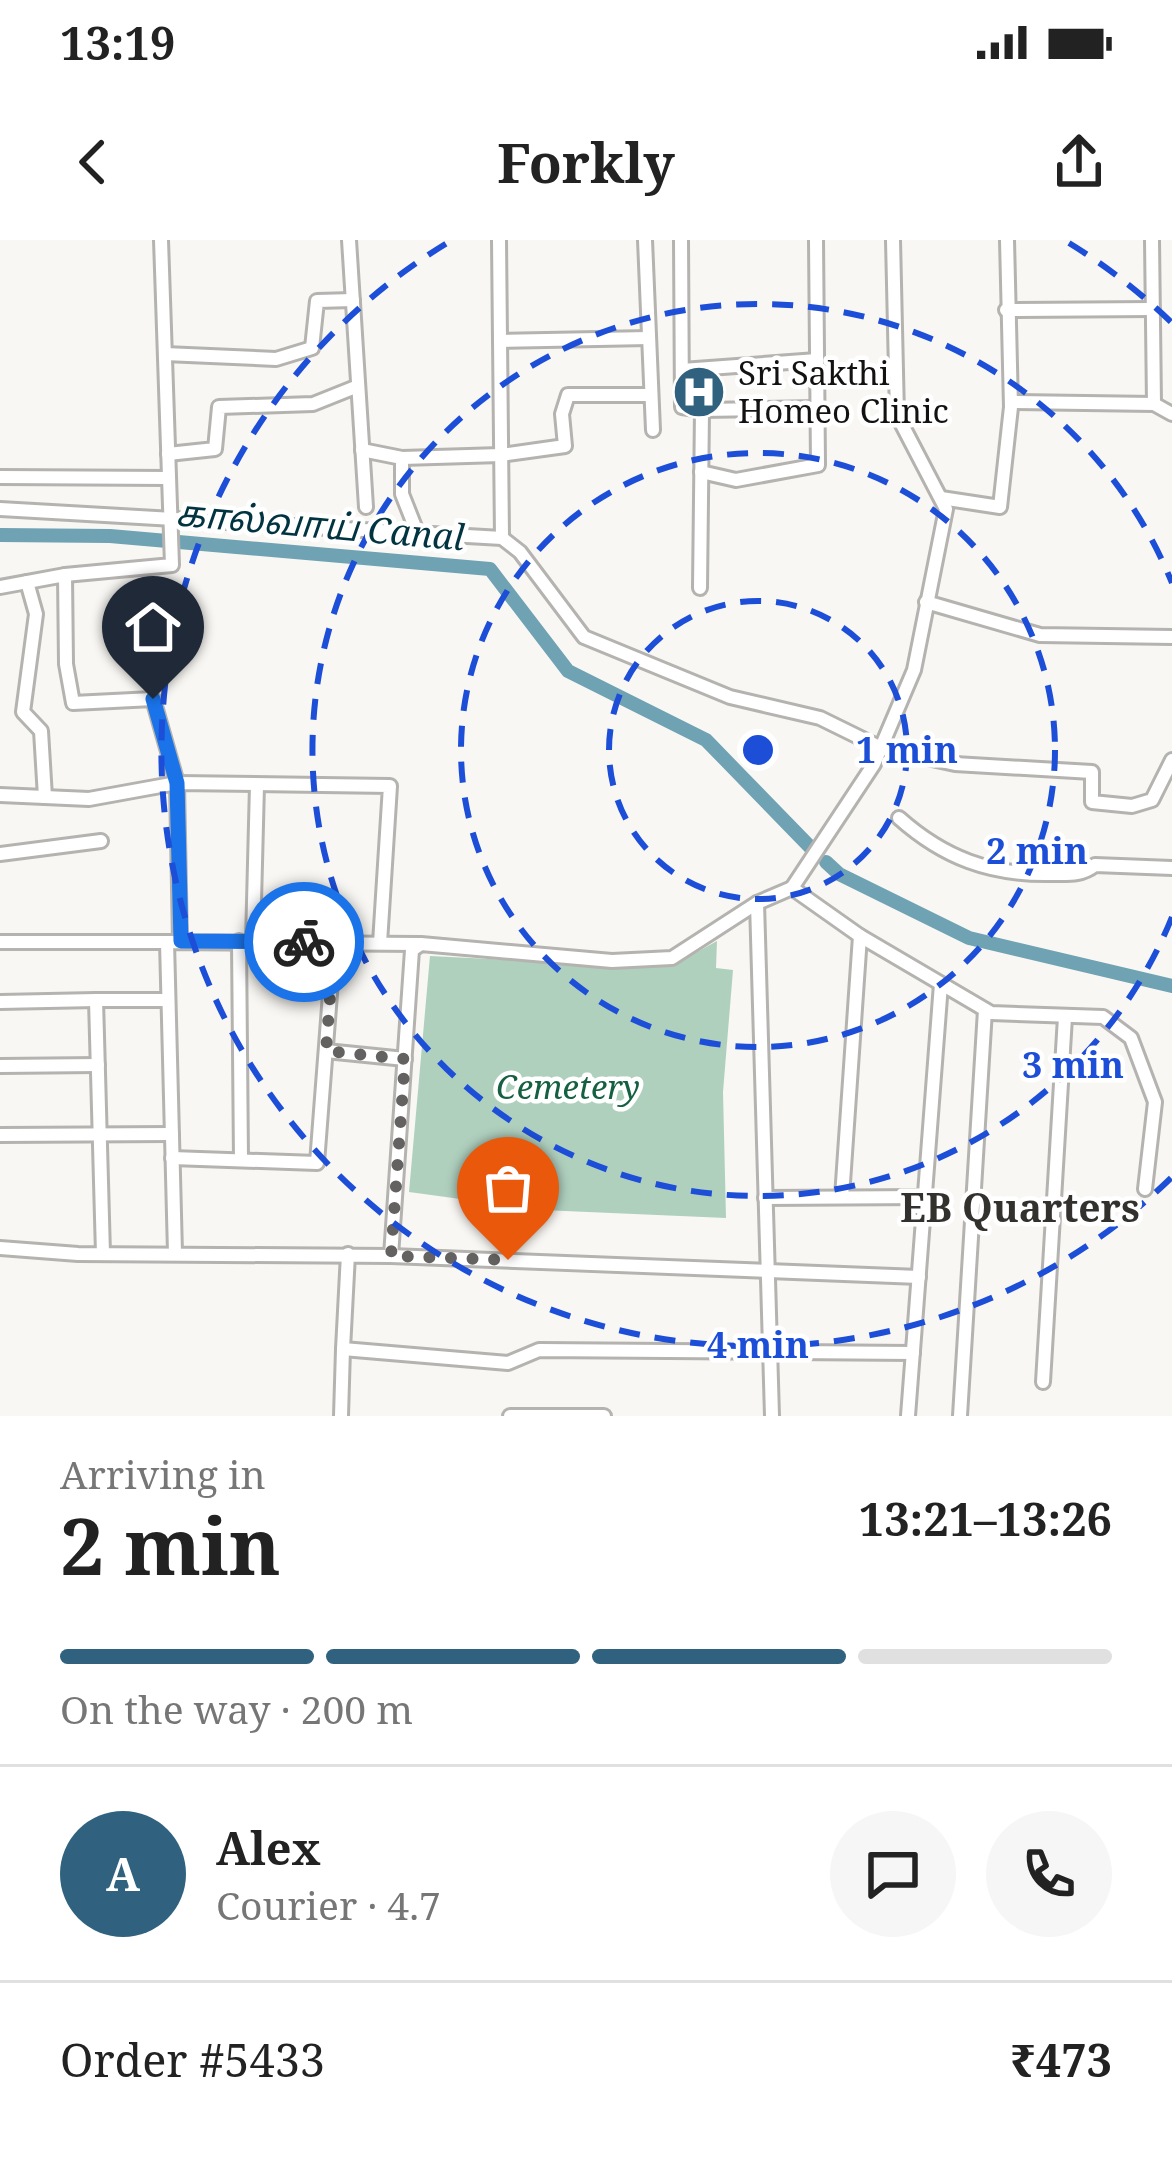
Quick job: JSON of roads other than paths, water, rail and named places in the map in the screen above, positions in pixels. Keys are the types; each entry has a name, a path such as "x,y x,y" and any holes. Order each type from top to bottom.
{"street":[{"path":"0,587 65,575 172,565 161,240"},
{"path":"350,240 366,507"},
{"path":"499,240 502,538"},
{"path":"645,240 652,430"},
{"path":"681,240 682,407 818,408"},
{"path":"701,472 736,481 818,465 816,240"},
{"path":"0,942 380,943 612,961 672,958 757,903 792,888 832,834 881,748 914,670 946,509 897,416 893,240"},
{"path":"941,498 1000,507 1011,402 1007,240"},
{"path":"1152,240 1154,404"},
{"path":"165,354 276,359 312,348 317,301 353,300"},
{"path":"1006,310 1153,308"},
{"path":"500,341 649,338"},
{"path":"682,370 817,360"},
{"path":"168,454 215,449 219,406 313,404 358,386"},
{"path":"362,450 402,458 501,455 565,446 562,414 568,395 651,395"},
{"path":"1011,402 1154,404 1172,414"},
{"path":"700,588 702,410"},
{"path":"402,458 403,494 417,532"},
{"path":"0,477 169,478"},
{"path":"0,509 502,538 520,552 584,637 730,697 820,718 881,748 955,764 1092,772 1092,802 1132,806 1152,800 1172,760"},
{"path":"65,575 66,664 73,703 153,699 177,783 168,1000 176,1253"},
{"path":"27,582 36,614 23,712 41,731 45,797"},
{"path":"926,602 1040,635 1172,638"},
{"path":"0,795 89,799 177,783 335,781 390,786 380,943"},
{"path":"242,1160 246,941 257,785"},
{"path":"899,818 968,864 1007,875 1084,874 1096,865 1172,868"},
{"path":"0,854 101,841"},
{"path":"792,888 860,936 985,1010 1103,1017 1130,1038 1155,1102 1145,1190"},
{"path":"757,903 772,1416"},
{"path":"842,1197 860,936"},
{"path":"172,1158 317,1163 334,943"},
{"path":"391,1256 412,950 421,944"},
{"path":"908,1416 941,984"},
{"path":"96,1000 103,1254"},
{"path":"0,1002 168,1000"},
{"path":"960,1416 985,1010"},
{"path":"1043,1382 1066,1017"},
{"path":"326,1051 405,1059"},
{"path":"0,1066 98,1065"},
{"path":"0,1135 172,1134"},
{"path":"765,1198 925,1196"},
{"path":"0,1248 103,1254 391,1256 919,1277"},
{"path":"341,1416 347,1255"},
{"path":"343,1349 508,1363 539,1350 913,1352"},
{"path":"510,1416 604,1416"}],"waterway":[{"name":"கால்வாய் Canal","path":"0,535 110,536 490,569 568,671 706,740 811,848"},
{"name":"கால்வாய் Canal","path":"826,862 839,874 969,938 1172,986"}],"place":[{"name":"Sri Sakthi Homeo Clinic","path":"699,392"}],"district":[{"name":"EB Quarters","path":"1020,1208"}],"park label":[{"name":"Cemetery","path":"568,1087"}]}
